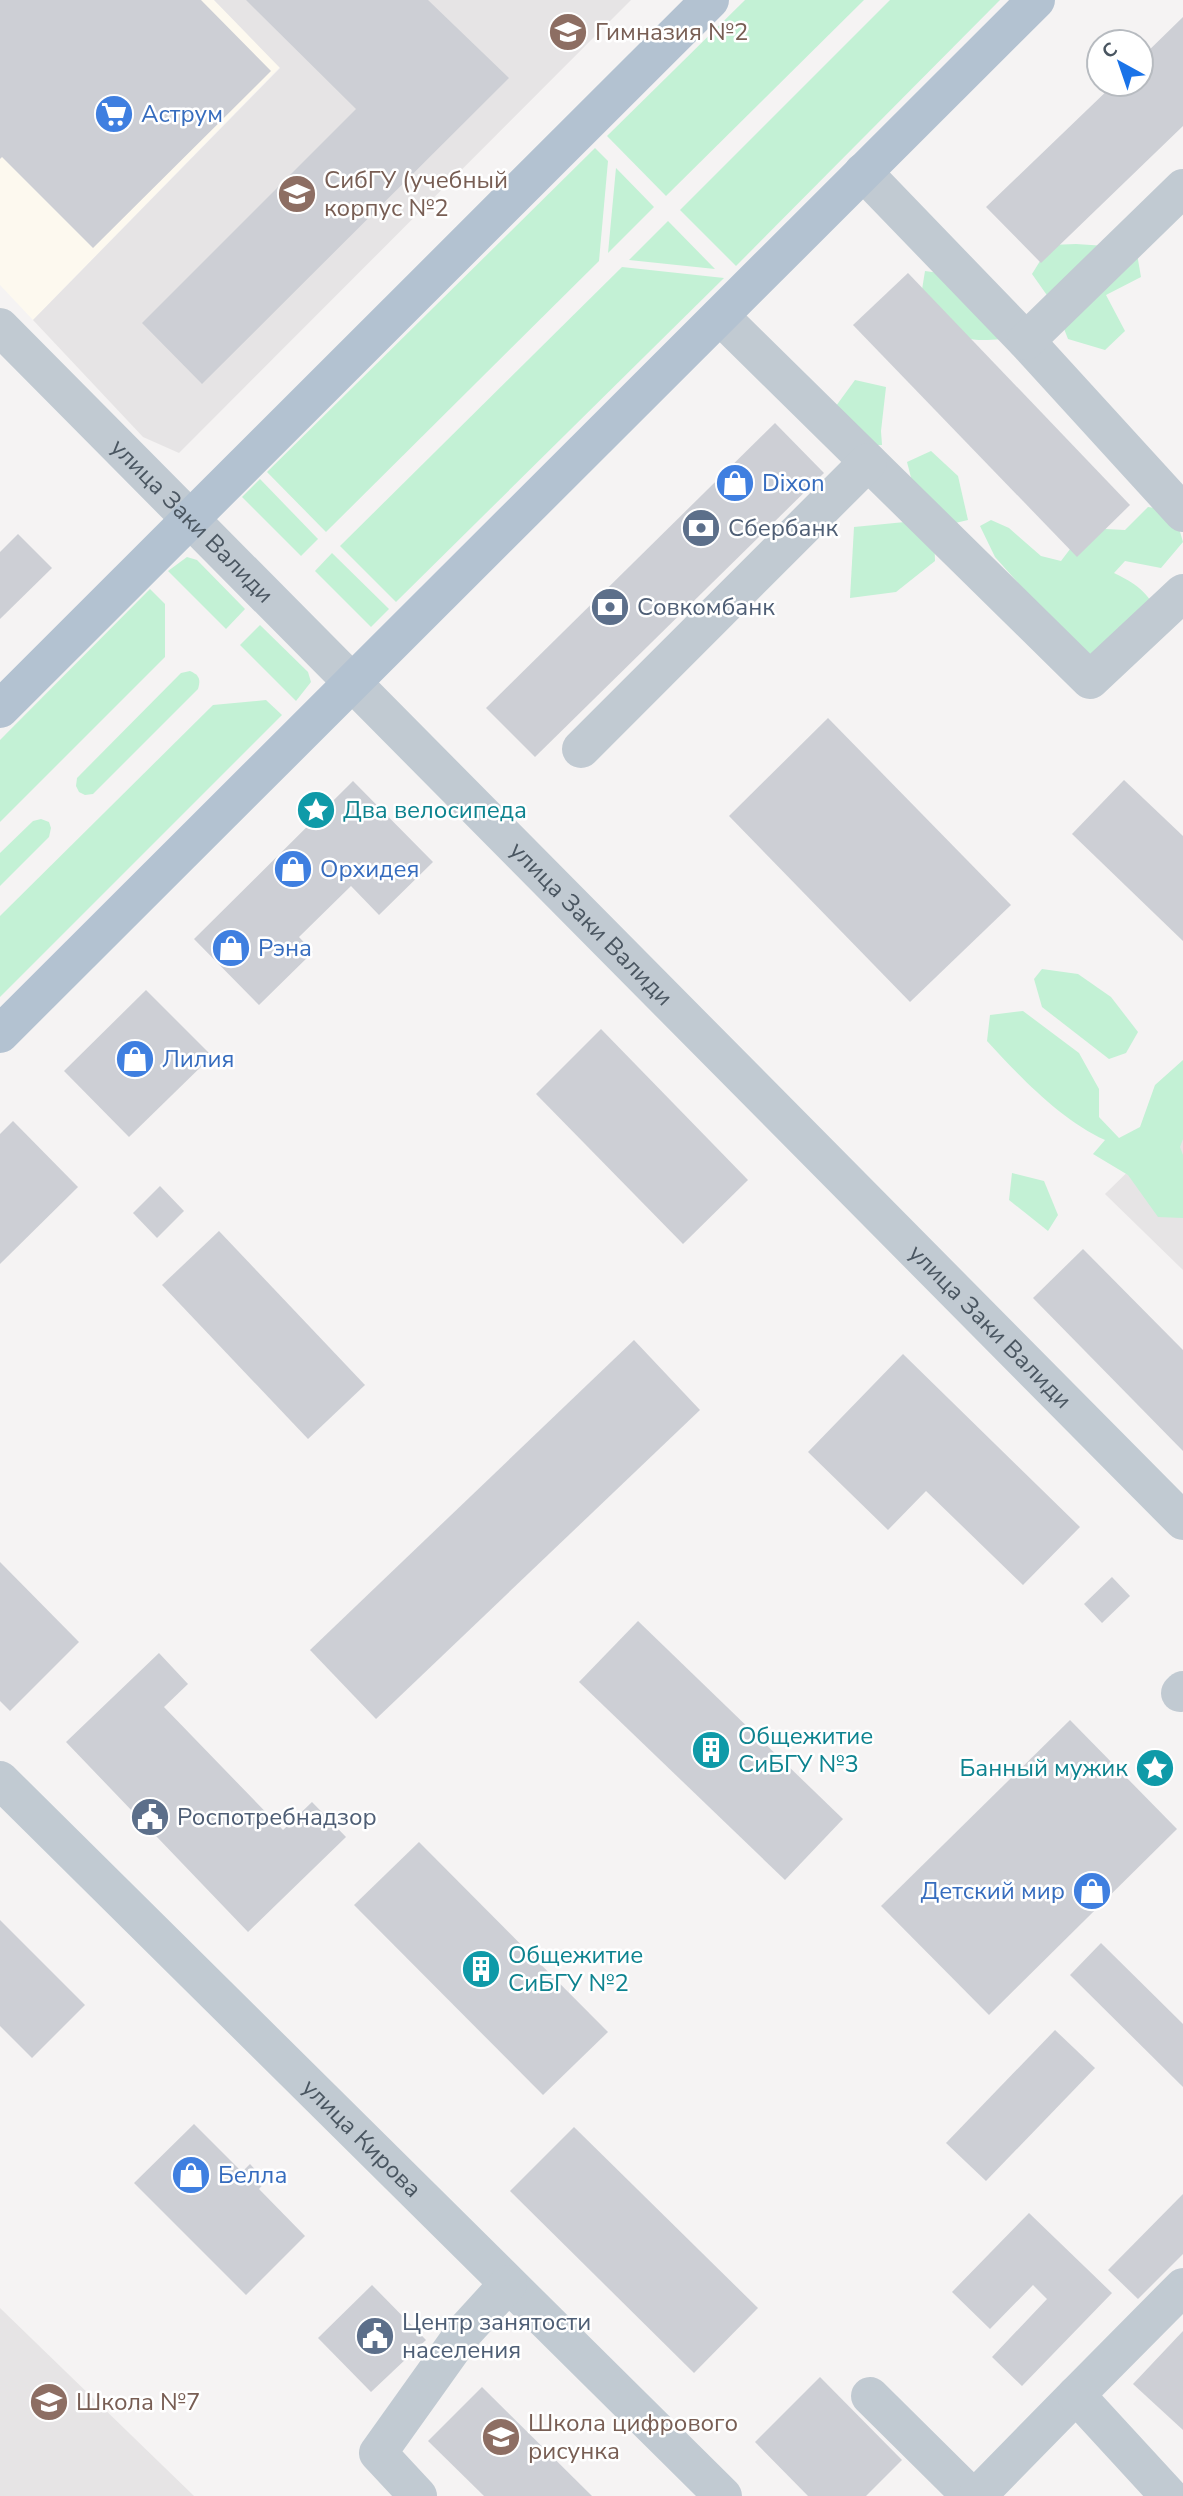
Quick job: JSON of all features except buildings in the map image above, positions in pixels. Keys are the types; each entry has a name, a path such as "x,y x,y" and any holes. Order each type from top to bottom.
{"main road":[{"path":"0,709 710,0"},
{"path":"0,1034 1036,0"}],"street":[{"path":"863,172 1026,341 1183,513"},
{"path":"1026,341 1183,188"},
{"path":"720,316 1090,680 1183,593"},
{"name":"улица Заки Валиди","path":"0,327 1183,1521"},
{"path":"580,750 868,462"},
{"name":"улица Кирова","path":"0,1780 723,2496"},
{"path":"418,2496 378,2453 466,2331 508,2284"},
{"path":"977,2496 1183,2287"},
{"path":"1076,2395 1169,2496"},
{"path":"870,2396 971,2496"}],"shaded area":[{"name":"Аструм","path":"0,0 214,0 280,67 33,320 0,285"},
{"name":"СибГУ (учебный корпус №2","path":"214,0 631,0 179,453 143,437 33,320 280,68"},
{"path":"1183,1118 1183,1270 1105,1194"},
{"name":"Школа №7","path":"0,2308 194,2496 0,2496"}],"green space":[{"path":"745,0 864,0 666,196 607,136"},
{"path":"890,0 1000,0 736,266 680,210"},
{"path":"595,148 608,161 599,261 326,532 267,472"},
{"path":"616,168 654,207 608,253"},
{"path":"668,221 715,269 629,260"},
{"path":"1050,245 1136,248 1141,277 1106,295 1125,331 1105,350 1068,339 1056,308 1032,274"},
{"path":"622,267 724,278 396,602 340,546"},
{"path":"925,271 969,277 1001,339 974,340 963,337 954,334 938,321 920,302"},
{"path":"855,380 886,387 882,445 858,446 836,406"},
{"path":"931,451 958,476 968,520 951,524 916,497 907,462"},
{"path":"260,479 318,539 301,556 242,497"},
{"path":"1148,507 1174,511 1183,542 1161,568 1125,561 1114,573 1132,582 1143,592 1164,620 1091,655 1047,615 995,557 980,526 991,520 1009,528 1041,556 1061,561 1086,528 1125,530"},
{"path":"905,522 934,533 935,561 896,592 850,598 854,527"},
{"path":"332,553 389,609 371,627 315,571"},
{"path":"187,557 197,560 245,609 226,629 168,571"},
{"path":"150,589 165,604 165,657 0,822 0,740"},
{"path":"260,625 308,672 311,682 296,701 240,645"},
{"path":"190,671 198,678 198,689 93,794 85,795 79,792 76,786 77,778 181,673"},
{"path":"266,700 282,715 0,997 0,916 213,705"},
{"path":"41,819 49,822 49,837 0,886 0,853 33,821"},
{"path":"1042,969 1078,974 1111,997 1138,1032 1126,1053 1109,1059 1042,1007 1034,979"},
{"path":"1023,1011 1079,1053 1099,1089 1099,1117 1119,1138 1140,1127 1155,1085 1183,1060 1183,1139 1180,1147 1183,1155 1183,1218 1158,1217 1128,1175 1093,1154 1105,1140 1057,1109 1027,1083 987,1041 990,1015"},
{"path":"1012,1173 1044,1181 1058,1215 1048,1231 1009,1200"}],"place":[{"name":"Гимназия №2","path":"568,32"},
{"name":"Аструм","path":"114,114"},
{"name":"СибГУ (учебный корпус №2","path":"297,194"},
{"name":"Dixon","path":"735,483"},
{"name":"Сбербанк","path":"701,528"},
{"name":"Совкомбанк","path":"610,607"},
{"name":"Два велосипеда","path":"316,810"},
{"name":"Орхидея","path":"293,869"},
{"name":"Рэна","path":"231,948"},
{"name":"Лилия","path":"135,1059"},
{"name":"Общежитие СиБГУ №3","path":"711,1750"},
{"name":"Банный мужик","path":"1155,1768"},
{"name":"Роспотребнадзор","path":"150,1817"},
{"name":"Детский мир","path":"1092,1891"},
{"name":"Общежитие СиБГУ №2","path":"481,1969"},
{"name":"Белла","path":"191,2175"},
{"name":"Центр занятости населения","path":"375,2336"},
{"name":"Школа №7","path":"49,2402"},
{"name":"Школа цифрового рисунка","path":"501,2437"}]}
